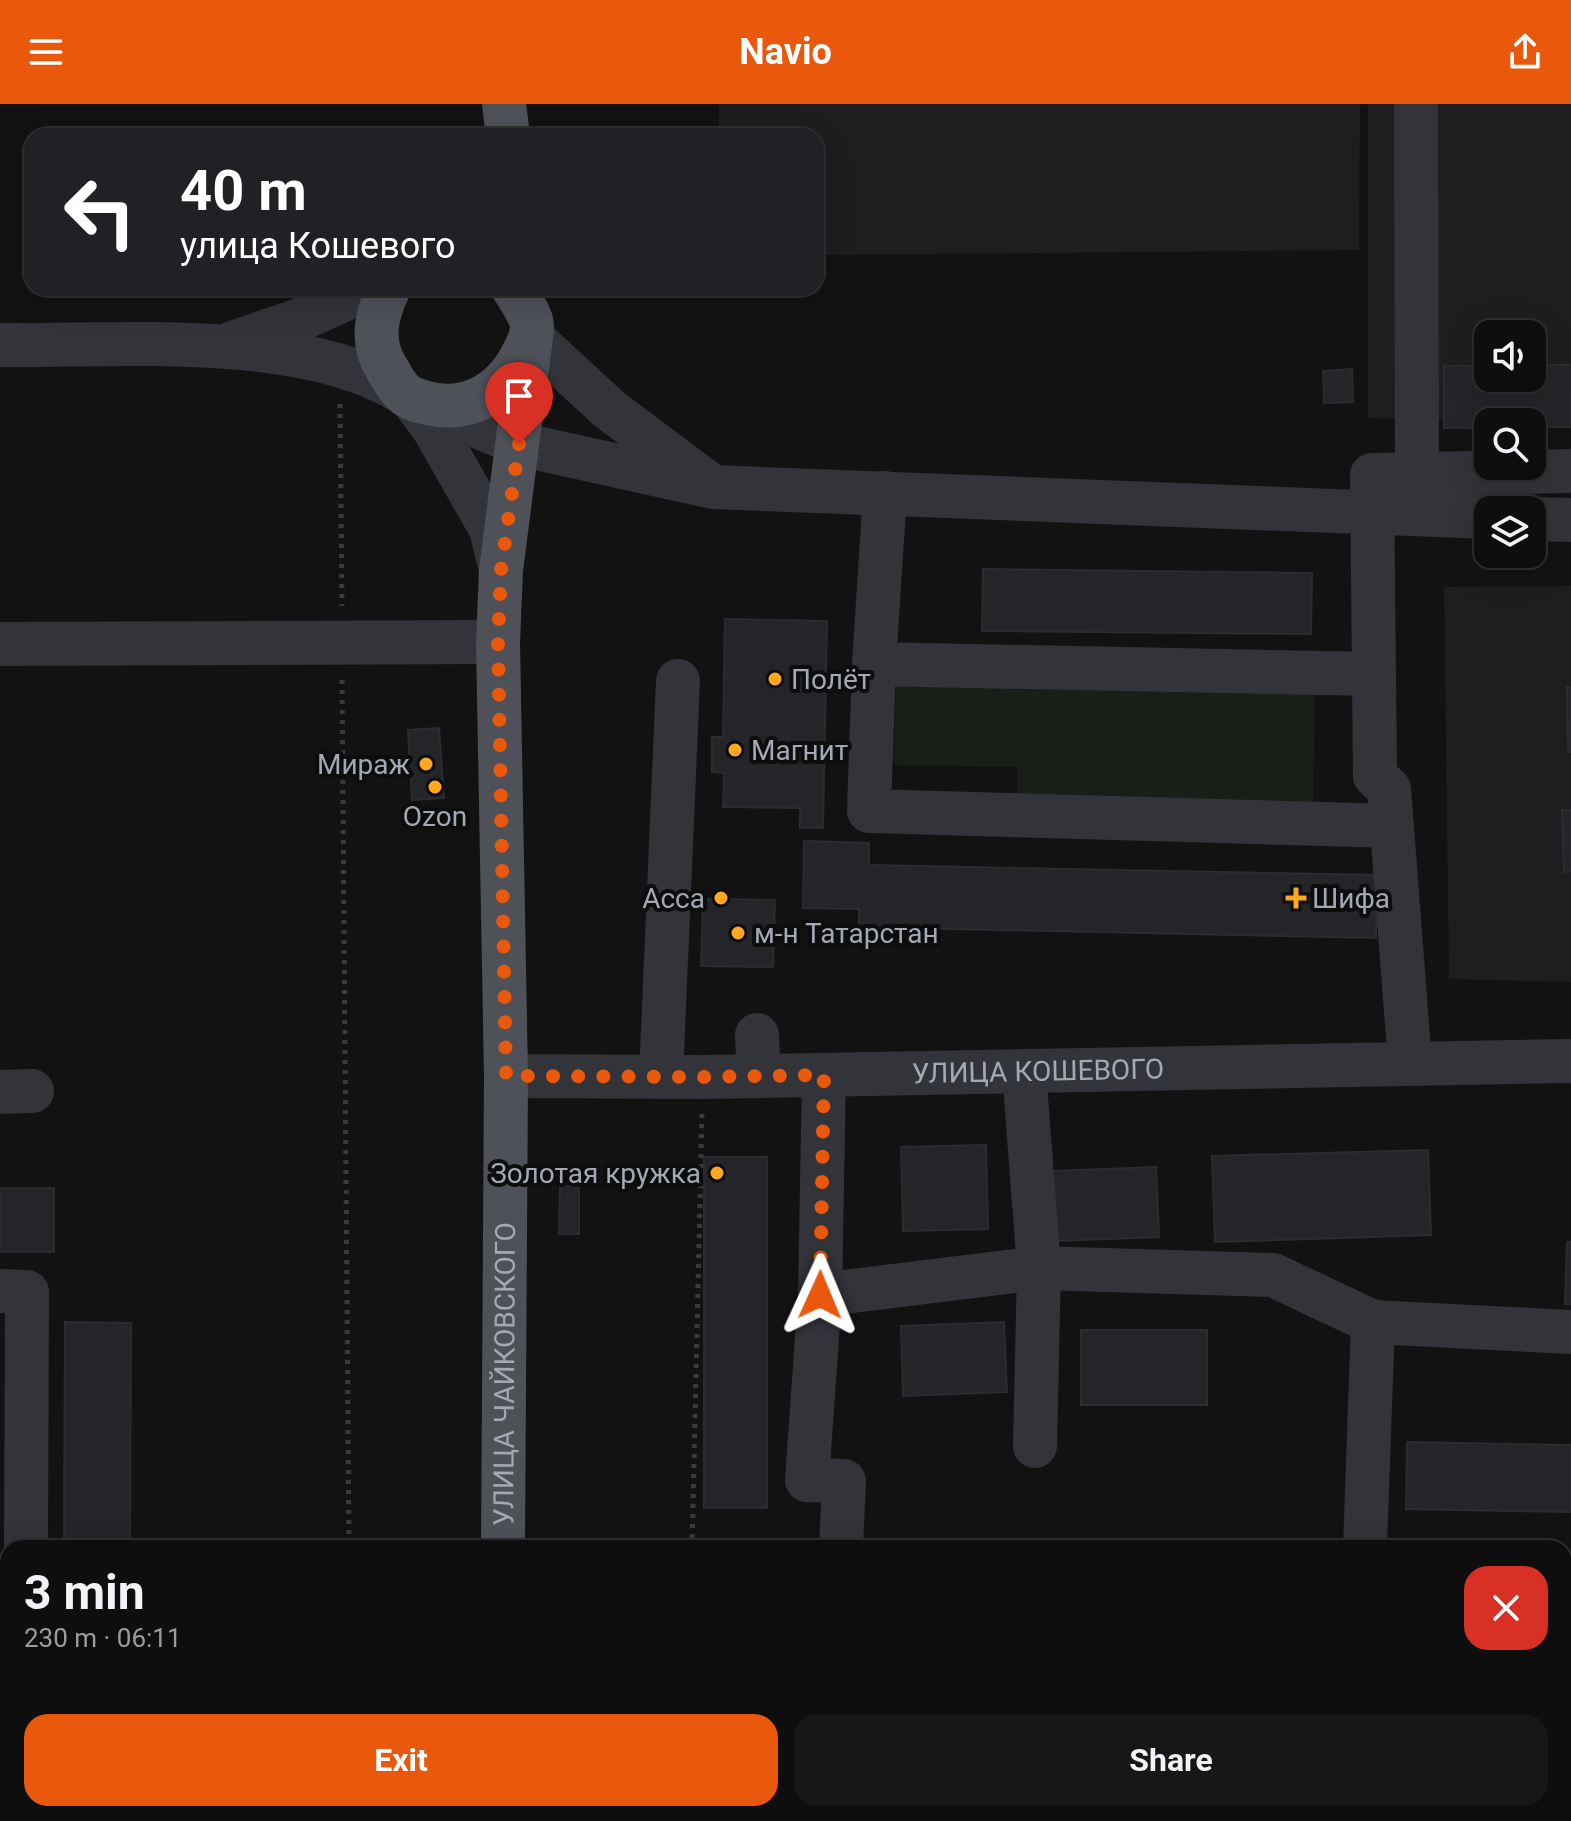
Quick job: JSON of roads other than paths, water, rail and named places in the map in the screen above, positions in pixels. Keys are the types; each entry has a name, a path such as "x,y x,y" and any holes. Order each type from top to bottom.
{"main road":[{"path":"503,104 507,128"},
{"path":"385,296 378,310 375,335 381,359 407,395 436,405 461,405 485,398 505,383 519,363 526,309"},
{"name":"УЛИЦА ЧАЙКОВСКОГО","path":"503,1540 506,1076 498,642 501,570 519,444 526,309"}],"street":[{"path":"494,128 503,104"},
{"path":"1416,104 1417,474"},
{"path":"222,346 297,321 352,296"},
{"path":"526,309 609,409 713,487"},
{"path":"0,345 222,346 339,364 378,377 407,395 519,444 713,487 1474,517"},
{"path":"407,395 434,429 491,529 501,570"},
{"path":"1410,1063 1389,789 1375,776 1372,475 1571,471"},
{"path":"885,493 869,811 1392,826"},
{"path":"1546,519 1571,520"},
{"path":"0,644 498,642"},
{"path":"874,664 1374,674"},
{"path":"678,681 682,1077"},
{"name":"УЛИЦА КОШЕВОГО","path":"506,1076 682,1077 758,1056 824,1075 1571,1061"},
{"path":"1024,1071 1039,1268 1035,1446"},
{"path":"824,1075 820,1295 807,1480 844,1481 841,1540"},
{"path":"820,1295 1039,1268 1273,1275 1373,1322 1571,1332"},
{"path":"0,1291 27,1292 26,1540"},
{"path":"1365,1540 1373,1322"}],"place":[{"name":"Полёт","path":"775,679"},
{"name":"Магнит","path":"735,750"},
{"name":"Мираж","path":"426,764"},
{"name":"Ozon","path":"435,787"},
{"name":"Acca","path":"721,898"},
{"name":"Шифа","path":"1296,898"},
{"name":"м-н Татарстан","path":"738,933"},
{"name":"Золотая кружка","path":"717,1173"}]}
